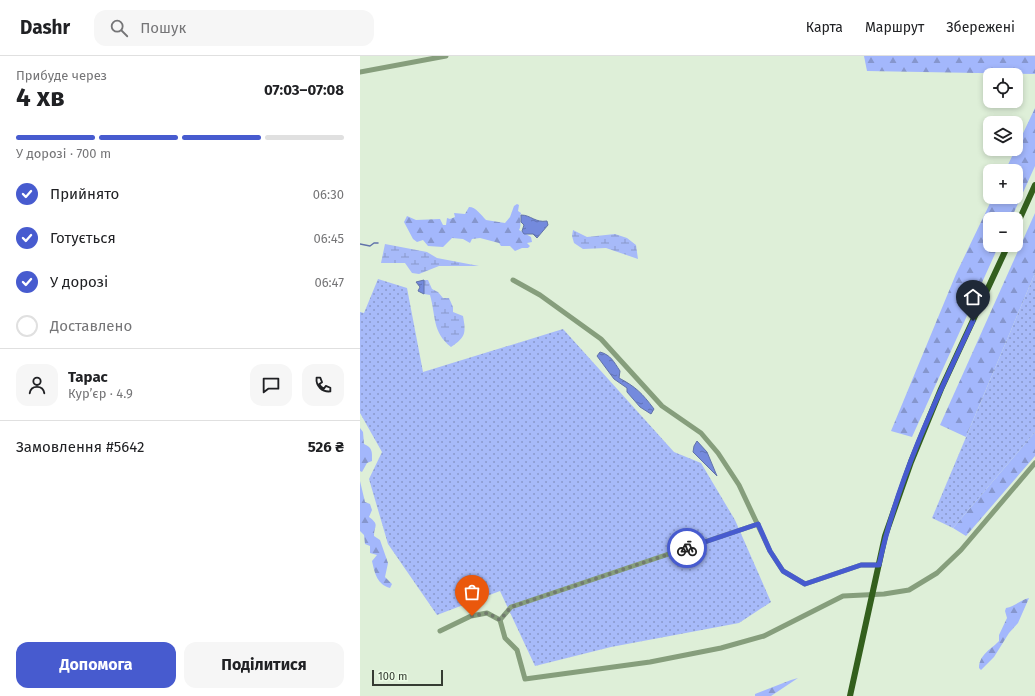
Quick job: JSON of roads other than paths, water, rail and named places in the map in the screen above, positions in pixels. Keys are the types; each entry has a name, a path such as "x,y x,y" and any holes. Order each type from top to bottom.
{"main road":[{"path":"1023,212 1035,185"},
{"path":"850,696 890,521 940,389 1005,252"}],"street":[{"path":"360,72 446,56"},
{"path":"513,280 540,295 601,339 639,383 662,406 701,433 718,453 739,485 770,551 783,571 805,584 861,565 879,565"},
{"path":"440,631 472,616 488,613 500,620 505,638 517,650 526,679 650,662 721,648 764,636 843,596 884,594 909,590 937,573 962,550 1035,462"},
{"path":"500,620 511,607 758,524"}],"water":[{"path":"521,215 528,216 539,221 547,221 548,225 537,238 533,234 524,234 522,231 524,225 521,222"},
{"path":"424,280 424,294 418,291 420,287 416,282"},
{"path":"600,352 610,357 614,362 620,371 619,378 630,384 646,399 654,409 651,414 640,407 627,392 627,388 614,379 597,356"},
{"path":"697,441 707,452 717,476 693,452"}],"waterway":[{"path":"360,244 370,246 374,243 378,243"}]}
